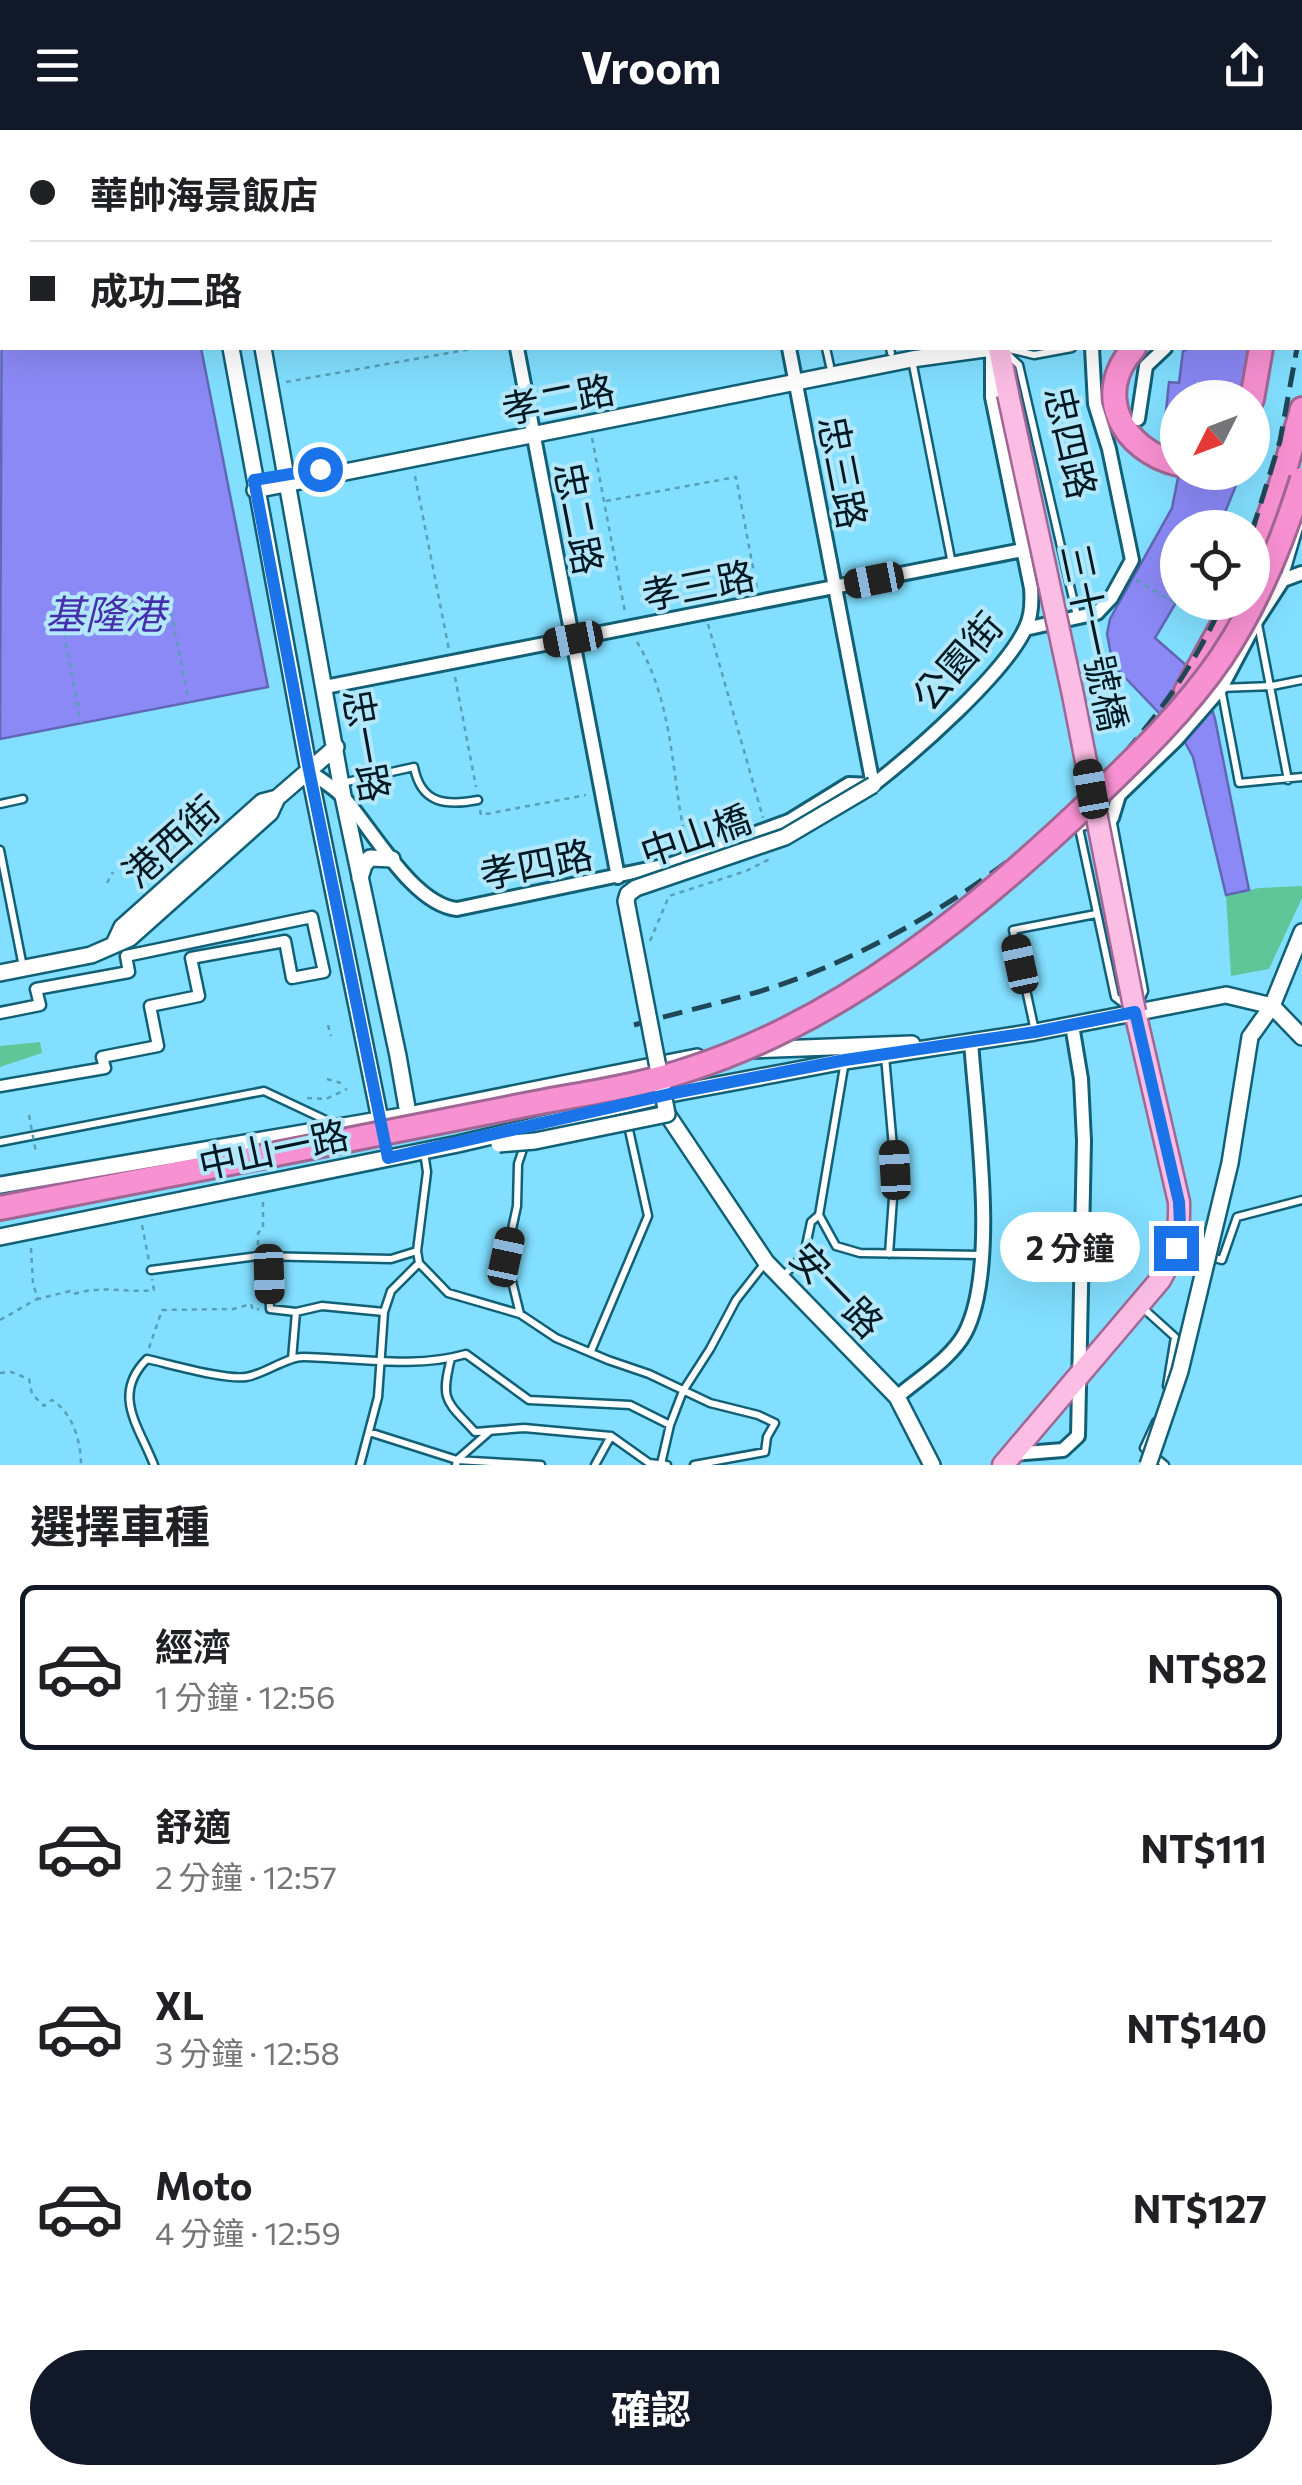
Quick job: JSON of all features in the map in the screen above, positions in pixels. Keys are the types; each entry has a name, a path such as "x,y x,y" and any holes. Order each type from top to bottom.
{"highway":[{"path":"1133,350 1118,371 1114,394 1118,416 1138,445 1160,455"},
{"path":"1258,380 1260,350"},
{"path":"1270,514 1302,409"},
{"path":"0,1208 646,1081 688,1070 762,1040 885,970 950,925 1164,740 1240,628 1268,573 1302,480"},
{"path":"1164,740 1226,620"}],"main road":[{"name":"忠四路","path":"1001,350 1008,394"},
{"name":"三十一號橋","path":"1008,394 1074,695 1135,1012 1179,1202 1176,1248"},
{"path":"1008,1460 1160,1280 1176,1248"}],"street":[{"name":"忠一路","path":"231,350 309,770 388,1158"},
{"name":"忠一路","path":"264,350 342,790 408,1115 419,1151"},
{"name":"忠二路","path":"517,350 618,877"},
{"name":"忠三路","path":"789,350 873,785"},
{"path":"795,378 891,350 916,353"},
{"name":"孝二路","path":"287,480 916,353 961,350"},
{"name":"忠四路","path":"991,350 992,396 1023,550"},
{"path":"1025,630 1104,608 1132,560 1109,449 1095,404 1092,350"},
{"path":"1138,419 1146,366 1163,350"},
{"name":"孝二路","path":"255,485 412,460 533,431 590,425 795,378"},
{"name":"孝三路","path":"325,687 1023,550"},
{"name":"公園街","path":"873,785 958,710 1025,630 1032,602 1023,550"},
{"path":"1270,602 1284,580 1302,573"},
{"path":"1112,818 1120,795 1164,740 1221,688 1258,620"},
{"name":"港西街","path":"0,974 91,955 115,942 122,927 262,802 277,798 336,747"},
{"name":"孝四路","path":"309,770 342,790 392,858 436,904 456,909 618,877 693,857 788,820 850,784 873,785"},
{"name":"中山橋","path":"667,1114 626,901 628,894 785,838 873,785"},
{"path":"360,878 369,858 392,858"},
{"path":"0,1013 40,1004 36,988 128,972 126,956 312,917 324,972 292,978 285,941 192,958 198,996 150,1006 158,1046 102,1057 104,1068 0,1086"},
{"path":"1155,1460 1230,1163 1250,1038 1302,932"},
{"name":"中山一路","path":"0,1237 845,1060 1035,1032 1226,995 1268,1005"},
{"path":"1268,1005 1302,1037"},
{"path":"1008,1460 1063,1450 1078,1436 1084,1141 1081,1079 1072,1025"},
{"path":"898,1397 963,1336 975,1308 983,1223 971,1042"},
{"name":"中山一路","path":"0,1185 381,1120 730,1050 971,1042"},
{"path":"458,1144 534,1141 667,1114"},
{"name":"安一路","path":"667,1114 766,1262 898,1397 932,1465"}],"lane":[{"path":"826,350 830,366"},
{"name":"忠四路","path":"1003,350 1018,364 1077,618"},
{"path":"1010,350 1034,355 1061,350"},
{"path":"916,353 952,564"},
{"path":"1284,580 1302,518"},
{"path":"1258,620 1288,780"},
{"path":"1302,680 1272,686 1221,688 1239,782 1302,777"},
{"path":"342,790 414,767 417,784 434,798 452,805 478,800"},
{"path":"0,804 24,799"},
{"path":"1112,818 1144,991 1135,1012 1114,997 1079,828 1112,818"},
{"path":"0,850 23,969"},
{"path":"1035,1032 1013,930 1096,914"},
{"path":"884,1056 895,1170 889,1254"},
{"path":"845,1060 819,1215 836,1246 860,1253 982,1256"},
{"path":"0,1142 264,1091 340,1127"},
{"path":"591,1351 648,1216 623,1105"},
{"path":"520,1314 506,1257 517,1206 518,1164 532,1124"},
{"path":"419,1151 428,1172 417,1252 419,1264 448,1294 520,1314 556,1338 710,1403 775,1422 765,1452 694,1465"},
{"path":"1176,1248 1222,1260 1237,1217 1302,1200"},
{"path":"781,1278 804,1255 811,1222 819,1215"},
{"path":"151,1270 258,1256 391,1259 417,1252"},
{"path":"268,1258 270,1309 296,1312 322,1306 384,1312"},
{"path":"451,1358 444,1387 446,1400 475,1432 524,1428 611,1436 649,1463 664,1464 670,1424 683,1390 736,1300 766,1262"},
{"path":"360,1465 378,1397 384,1312 390,1291 419,1264"},
{"path":"1139,1305 1175,1336 1155,1460"},
{"path":"292,1360 296,1312"},
{"path":"154,1465 127,1403 133,1373 146,1360 243,1378 296,1356 381,1361 466,1354 529,1400 630,1405 670,1424"},
{"path":"369,1432 457,1462 541,1465"},
{"path":"457,1462 490,1432"},
{"path":"595,1465 611,1436"}],"path":[{"path":"271,386 466,350"},
{"path":"590,425 628,628 644,655 661,702 673,750 685,839 693,857"},
{"path":"412,460 481,815 602,792"},
{"path":"604,502 736,477 759,602"},
{"path":"1124,574 1160,594"},
{"path":"170,602 189,702"},
{"path":"705,613 766,830"},
{"path":"62,623 82,723"},
{"path":"653,956 650,938 669,896 746,871 771,858"},
{"path":"108,883 113,872"},
{"path":"328,1025 330,1036"},
{"path":"327,1079 341,1083"},
{"path":"315,1101 338,1096 347,1089"},
{"path":"30,1115 36,1152"},
{"path":"258,1256 258,1232 263,1228 265,1211 261,1184"},
{"path":"0,1320 38,1299 60,1293 112,1288 130,1293 154,1290 140,1208"},
{"path":"28,1231 38,1299"},
{"path":"146,1360 162,1310 233,1309 251,1304 253,1310 270,1309"},
{"path":"0,1373 29,1378 32,1394 44,1406 52,1400 62,1406 81,1443 81,1465"}],"green space":[{"path":"1302,886 1302,898 1269,969 1231,976 1226,895 1259,888"},
{"path":"40,1042 42,1053 0,1067 0,1046"}],"water":[{"name":"基隆港","path":"2,350 201,350 268,687 0,739"},
{"path":"1185,350 1270,350 1268,380 1179,380"},
{"path":"1176,490 1234,490 1226,510 1172,508"},
{"path":"1160,529 1160,620 1166,620 1155,638 1203,680 1215,719 1249,890 1226,895 1193,757 1182,737 1113,665 1107,634 1110,619"}],"railway":[{"path":"1259,510 1280,441 1297,350"},
{"path":"634,1025 802,977 866,949 990,874 1048,829 1102,778 1149,723 1190,664 1213,620"}],"route":[{"path":"320,469 254,480 388,1158 674,1093 1135,1012 1179,1202 1176,1248"}]}
